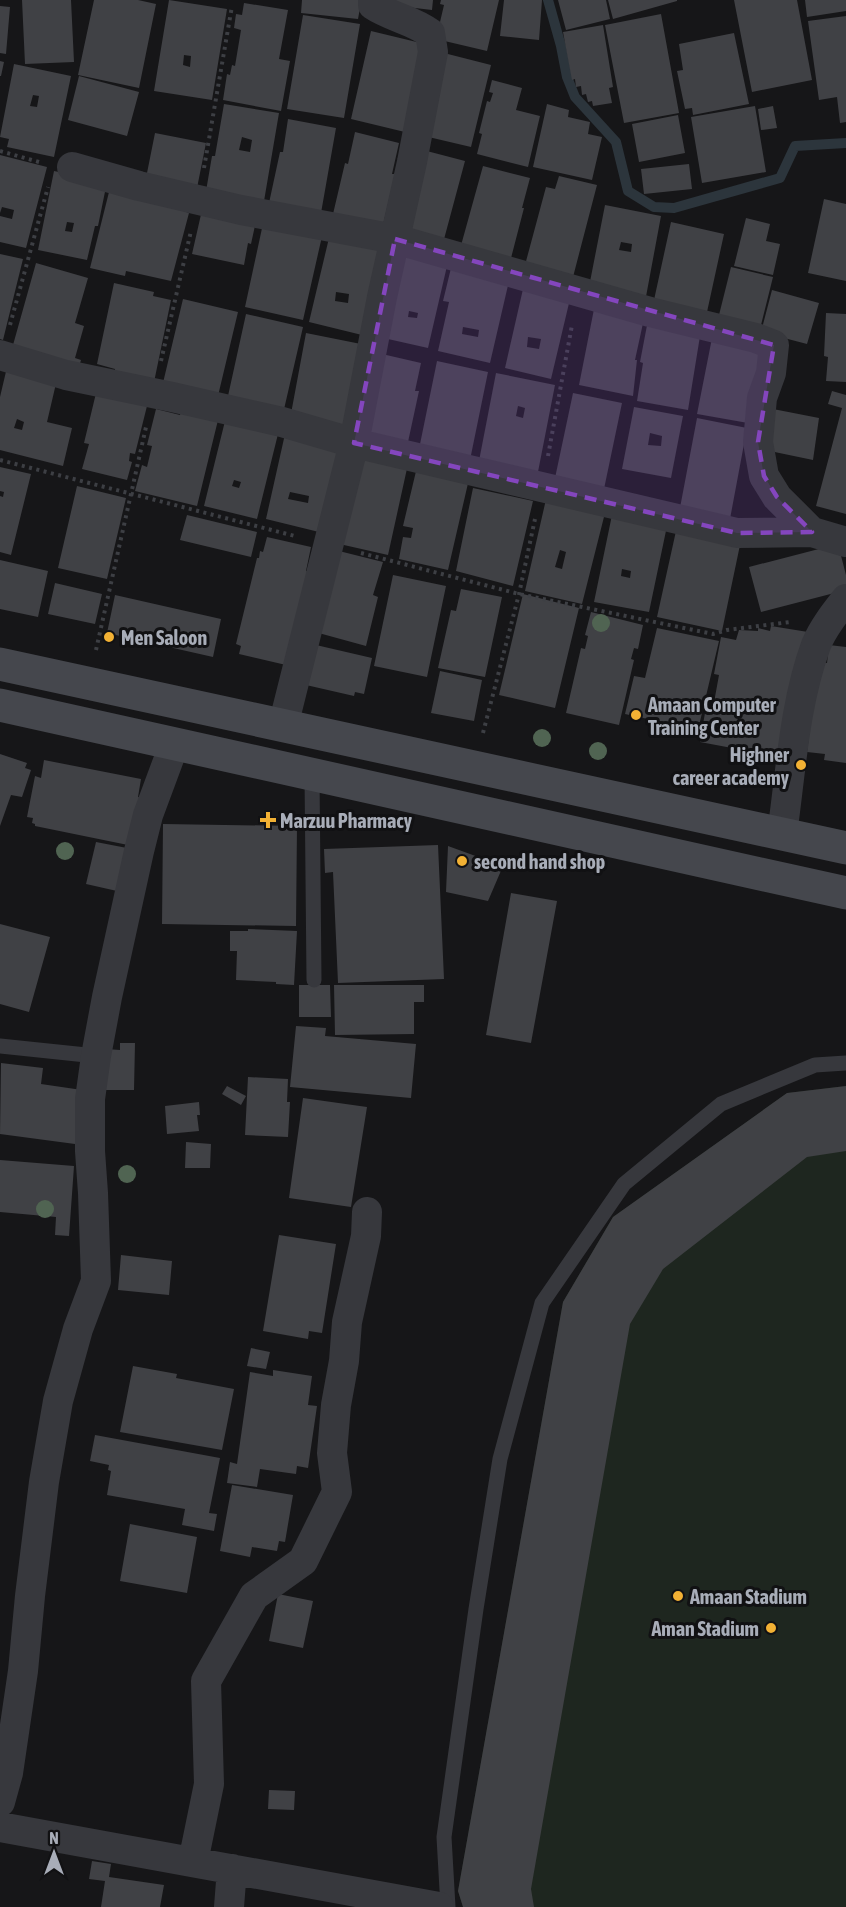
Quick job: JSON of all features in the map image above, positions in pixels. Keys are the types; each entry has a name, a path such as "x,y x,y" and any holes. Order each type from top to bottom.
{"main road":[{"path":"0,664 846,848"},
{"path":"0,705 846,893"}],"street":[{"path":"283,726 354,443 433,52 430,33 420,25 379,9 374,5 373,0"},
{"path":"63,166 241,210 395,239 672,318 756,338 774,345 771,373 762,398 758,442 764,476 777,497 812,532"},
{"path":"1,355 66,375 282,422 354,443 737,533 812,532 846,542"},
{"path":"782,834 804,683 817,643 839,608"},
{"path":"0,1802 8,1773 23,1671 44,1482 58,1401 78,1329 96,1281 90,1099 96,1056 106,997 148,815 174,745"},
{"path":"193,1862 209,1784 206,1681 254,1596 303,1561 337,1492 332,1453 336,1405 344,1361 346,1322 366,1236 368,1212"},
{"path":"0,1827 439,1907"},
{"path":"229,1907 232,1869"}],"lane":[{"path":"312,775 314,980"},
{"path":"0,1046 96,1056"},
{"path":"448,1907 444,1837 478,1597 500,1459 542,1303 624,1184 721,1104 814,1065 846,1063"}],"path":[{"path":"88,683 199,199 232,6"},
{"path":"0,151 63,166 1,355"},
{"path":"474,768 519,594 542,487 578,291"},
{"path":"0,460 519,594 713,634 839,608"}],"highlighted area":[{"path":"395,239 774,345 758,442 764,476 777,497 812,532 737,533 354,443"}],"shaded area":[{"name":"Amaan Stadium","path":"846,1086 846,1907 463,1907 458,1891 563,1302 613,1217 787,1093"}],"building":[{"path":"22,0 71,0 74,62 25,64"},
{"path":"94,0 138,0 156,4 139,88 78,75"},
{"path":"169,0 227,9 212,100 154,91","holes":["184,55 191,56 190,67 183,65"]},
{"path":"302,0 367,0 360,8 358,19 301,13"},
{"path":"381,0 433,0 432,10 381,4"},
{"path":"441,0 499,0 487,51 436,39 444,5 440,4"},
{"path":"504,0 542,0 539,40 500,36"},
{"path":"558,0 606,0 610,19 566,30"},
{"path":"608,0 677,0 677,1 613,19"},
{"path":"734,0 797,0 812,80 752,92"},
{"path":"805,0 846,0 846,11 807,17"},
{"path":"244,3 288,10 279,59 290,61 281,111 223,100 227,74 230,75 232,65 235,66 241,30 234,28 236,14 242,15"},
{"path":"0,6 10,7 6,54 0,53"},
{"path":"661,14 679,113 624,123 605,25"},
{"path":"303,15 360,24 344,118 287,109"},
{"path":"846,16 846,122 840,123 837,97 819,100 808,21"},
{"path":"603,25 613,87 609,88 612,103 593,106 592,101 588,102 586,94 582,95 581,86 576,87 575,79 572,80 563,32"},
{"path":"371,31 429,45 409,133 351,119"},
{"path":"734,33 749,104 693,115 692,108 685,109 677,71 683,70 679,44"},
{"path":"440,52 491,65 471,147 420,135"},
{"path":"0,61 4,62 1,76 0,76"},
{"path":"14,64 71,76 54,157 7,147 9,139 0,137","holes":["33,95 39,96 37,107 30,106"]},
{"path":"79,76 139,92 127,136 68,120"},
{"path":"492,80 522,88 516,110 540,116 528,167 477,154 482,134 479,133 487,101 490,102 493,93 489,92"},
{"path":"224,104 279,113 263,207 205,197 212,156 215,156","holes":["242,137 252,140 250,152 239,150"]},
{"path":"547,104 569,110 568,117 590,122 588,134 602,137 592,180 533,167"},
{"path":"755,106 766,172 702,183 691,117"},
{"path":"773,106 777,128 761,130 758,109"},
{"path":"678,115 685,153 639,162 632,124"},
{"path":"288,119 336,128 321,213 269,203 280,152 283,152"},
{"path":"355,132 399,143 392,174 395,174 383,225 333,214"},
{"path":"155,133 206,143 196,193 145,183"},
{"path":"423,150 465,161 443,243 401,232"},
{"path":"0,155 47,167 26,248 0,242 0,216 12,219 14,210 2,207 0,213"},
{"path":"689,164 692,189 644,194 641,169"},
{"path":"483,166 530,178 510,262 460,249"},
{"path":"54,171 107,182 98,226 95,226 87,260 38,250","holes":["67,222 74,223 72,232 65,231"]},
{"path":"559,176 597,185 573,277 525,265 546,187 555,189"},
{"path":"111,184 189,213 171,281 126,271 125,276 90,268"},
{"path":"824,199 846,204 846,281 808,273"},
{"path":"605,205 661,216 645,302 588,292","holes":["621,242 632,244 631,252 619,250"]},
{"path":"202,210 256,221 251,244 248,243 244,265 192,254"},
{"path":"746,218 770,224 766,241 780,244 773,275 734,266"},
{"path":"264,219 323,232 303,320 245,307"},
{"path":"671,222 724,234 707,312 654,300"},
{"path":"329,238 382,251 362,335 309,322","holes":["336,292 349,294 348,303 335,301"]},
{"path":"0,254 23,259 3,340 0,339"},
{"path":"399,254 447,266 428,348 379,337","holes":["409,311 418,313 417,318 408,317"]},
{"path":"36,263 88,278 75,323 84,326 75,358 81,360 77,374 13,345"},
{"path":"731,267 773,277 759,333 717,323"},
{"path":"451,268 509,281 490,363 438,351 449,302 443,301","holes":["463,327 479,330 478,337 462,334"]},
{"path":"114,283 154,292 153,296 171,300 153,387 114,378 115,369 97,364"},
{"path":"523,289 570,299 551,379 505,368","holes":["528,337 541,339 539,349 527,347"]},
{"path":"772,290 819,303 807,344 761,332"},
{"path":"183,299 238,312 217,400 162,387"},
{"path":"595,304 645,314 635,360 637,360 633,396 579,385"},
{"path":"826,313 846,314 846,382 826,381 828,357 824,356"},
{"path":"246,314 303,327 282,418 226,405"},
{"path":"648,320 701,330 688,410 637,401 643,363 640,362"},
{"path":"306,333 361,344 344,430 290,419"},
{"path":"713,333 764,342 748,423 697,414"},
{"path":"382,354 421,363 415,391 419,391 408,442 361,431"},
{"path":"437,361 488,372 470,460 419,449"},
{"path":"8,363 58,375 47,422 72,428 63,466 0,450 0,397","holes":["17,419 24,422 22,430 14,428"]},
{"path":"496,373 555,385 537,477 478,466","holes":["518,406 525,408 523,418 516,416"]},
{"path":"97,389 148,402 135,454 130,453 129,461 132,462 127,480 82,469 89,444 84,443"},
{"path":"832,391 846,395 846,514 816,506 842,408 828,404"},
{"path":"573,393 622,403 604,489 555,478"},
{"path":"182,407 219,416 197,506 135,491 142,465 147,467 152,446 147,445 156,409 180,415"},
{"path":"634,407 683,416 671,478 622,469","holes":["650,433 662,436 661,446 648,445"]},
{"path":"773,409 819,418 813,460 765,450"},
{"path":"697,418 747,428 730,519 679,513"},
{"path":"225,421 278,434 257,519 204,506","holes":["234,480 241,482 239,488 232,486"]},
{"path":"285,434 339,447 319,532 266,519","holes":["290,492 309,496 308,503 288,499"]},
{"path":"361,454 408,464 388,555 335,543"},
{"path":"0,467 31,474 11,555 0,552 0,496 3,497 4,492 0,491"},
{"path":"417,467 469,479 448,570 399,559 403,537 411,538 413,528 403,526"},
{"path":"77,486 126,498 107,579 58,568"},
{"path":"473,488 533,501 513,586 456,571"},
{"path":"547,495 606,509 582,604 525,591","holes":["560,550 566,552 562,569 555,567"]},
{"path":"187,515 257,532 251,557 180,540"},
{"path":"612,515 667,526 649,612 594,602","holes":["622,569 631,571 630,578 621,576"]},
{"path":"676,531 740,545 722,631 657,617"},
{"path":"267,537 311,547 306,571 313,573 286,665 239,654 241,646 236,644 257,558 259,558 260,551 263,552"},
{"path":"838,544 846,575 846,590 761,612 749,567"},
{"path":"335,550 383,562 373,595 378,597 366,646 315,632"},
{"path":"0,560 48,571 38,617 0,609"},
{"path":"393,575 446,586 427,677 374,666"},
{"path":"55,583 102,594 95,624 48,614"},
{"path":"461,589 502,597 485,677 438,668 451,610 456,611"},
{"path":"523,594 579,608 555,708 499,695"},
{"path":"115,595 221,619 213,657 107,633"},
{"path":"591,612 643,625 638,649 634,648 631,659 634,660 619,725 566,713 581,648 585,649 588,636 585,635"},
{"path":"771,626 808,632 785,758 700,742 706,707 713,708 719,675 714,674 721,637 736,640 739,630 758,631 758,628 770,631"},
{"path":"657,628 719,641 698,730 625,714 634,676 645,678"},
{"path":"316,645 372,658 364,694 355,692 354,696 306,685"},
{"path":"829,645 846,647 846,763 824,760 825,754 807,752 818,662 827,663"},
{"path":"440,671 482,680 474,721 431,713"},
{"path":"0,754 27,763 25,768 31,770 22,797 11,795 0,826"},
{"path":"44,760 141,779 138,797 142,798 128,845 35,826 32,823 33,818 27,817 35,776 41,778"},
{"path":"163,824 297,826 296,926 162,924"},
{"path":"96,842 127,848 117,891 86,884"},
{"path":"438,845 444,979 338,983 333,872 325,873 324,849"},
{"path":"448,846 503,866 488,901 446,892"},
{"path":"511,893 557,901 531,1043 486,1035"},
{"path":"0,924 50,937 29,1012 0,1004"},
{"path":"248,929 297,931 294,985 236,980 237,951 230,951 230,931 248,931"},
{"path":"299,985 330,985 331,1017 299,1017"},
{"path":"334,985 424,985 424,1002 414,1002 414,1034 335,1035"},
{"path":"296,1026 326,1028 325,1036 416,1044 411,1098 290,1087"},
{"path":"120,1043 135,1043 134,1090 105,1090 106,1049 120,1050"},
{"path":"1,1063 43,1068 41,1084 82,1090 75,1144 0,1134"},
{"path":"248,1077 288,1079 287,1102 290,1102 288,1137 245,1135"},
{"path":"227,1086 246,1096 241,1105 222,1094"},
{"path":"846,1086 846,1151 807,1157 663,1269 630,1324 531,1889 534,1907 463,1907 458,1891 563,1302 613,1217 787,1093"},
{"path":"303,1098 367,1107 351,1207 289,1198"},
{"path":"199,1102 200,1115 197,1115 199,1131 167,1134 165,1106"},
{"path":"186,1142 211,1144 210,1168 185,1168"},
{"path":"0,1160 74,1166 69,1236 55,1235 56,1217 0,1212"},
{"path":"279,1235 336,1244 322,1333 309,1331 308,1339 263,1331"},
{"path":"121,1255 172,1261 169,1295 118,1290"},
{"path":"251,1348 270,1352 266,1369 247,1366"},
{"path":"133,1366 177,1374 176,1378 234,1389 222,1450 120,1432"},
{"path":"273,1370 312,1376 308,1405 317,1406 308,1468 297,1466 296,1474 260,1469 257,1487 227,1483 230,1462 237,1464 250,1372 273,1376"},
{"path":"95,1435 220,1458 209,1513 217,1514 214,1531 182,1525 185,1509 107,1495 111,1471 108,1470 109,1465 90,1461"},
{"path":"232,1485 293,1495 285,1542 279,1541 277,1551 252,1547 250,1557 220,1551"},
{"path":"130,1524 197,1537 187,1593 120,1581"},
{"path":"278,1594 313,1601 303,1648 269,1641"},
{"path":"269,1790 295,1791 294,1810 268,1809"},
{"path":"92,1861 111,1864 109,1877 164,1885 160,1907 101,1907 105,1881 89,1879"}],"waterway":[{"path":"548,0 567,77 575,97 616,142 628,191 654,207 674,208 780,178 795,146 846,143"}],"place":[{"name":"Men Saloon","path":"109,637"},
{"name":"Amaan Computer Training Center","path":"636,715"},
{"name":"Highner career academy","path":"801,765"},
{"name":"Marzuu Pharmacy","path":"268,820"},
{"name":"second hand shop","path":"462,861"},
{"name":"Amaan Stadium","path":"678,1596"},
{"name":"Aman Stadium","path":"771,1628"}]}
